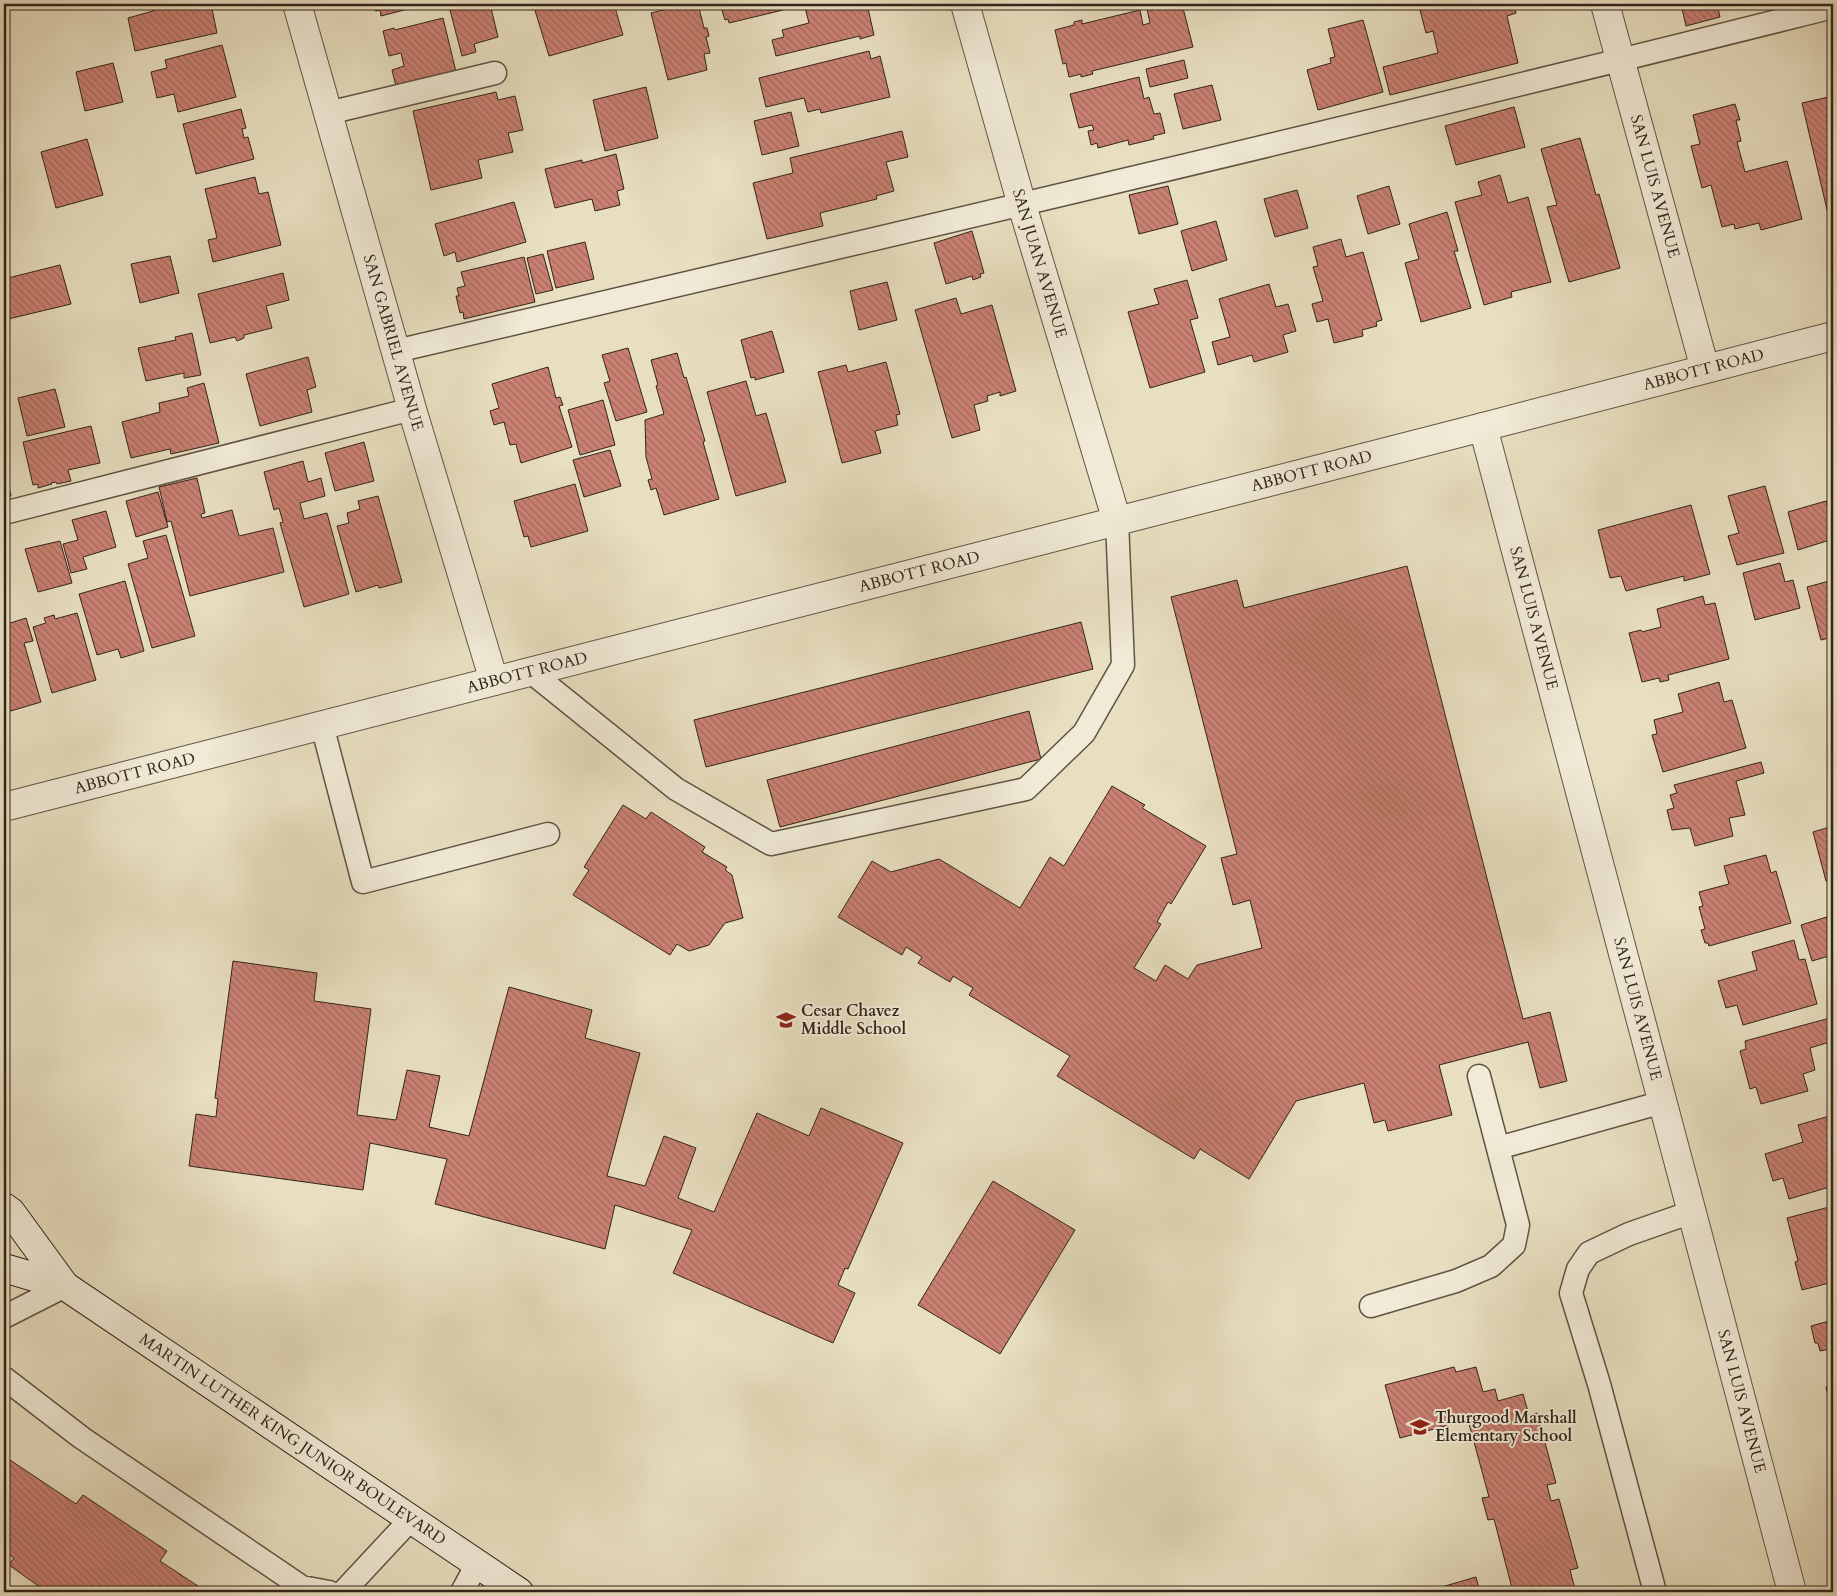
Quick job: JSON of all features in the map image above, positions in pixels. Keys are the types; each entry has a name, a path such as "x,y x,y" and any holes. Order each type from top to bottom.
{"street":[{"name":"SAN GABRIEL AVENUE","path":"297,4 412,409 494,681"},
{"name":"SAN JUAN AVENUE","path":"965,4 1022,205 1117,521"},
{"name":"SAN LUIS AVENUE","path":"1605,4 1622,60 1705,369"},
{"name":"ABBOTT ROAD","path":"4,807 1833,336"},
{"name":"SAN LUIS AVENUE","path":"1483,427 1792,1592"},
{"name":"MARTIN LUTHER KING JUNIOR BOULEVARD","path":"4,1207 11,1212 65,1286"},
{"name":"MARTIN LUTHER KING JUNIOR BOULEVARD","path":"4,1268 65,1286 520,1592"}],"lane":[{"path":"396,351 1022,205 1833,7"},
{"path":"328,113 495,72"},
{"path":"4,513 412,409"},
{"path":"531,672 676,789 772,844 1026,790 1084,733 1123,666 1117,521"},
{"path":"322,725 363,882 548,834"},
{"path":"1371,1306 1456,1281 1491,1266 1514,1245 1518,1226 1480,1076"},
{"path":"1498,1148 1663,1102"},
{"path":"1654,1592 1599,1384 1571,1293 1578,1269 1589,1253 1629,1234 1692,1212"},
{"path":"4,1317 65,1286"},
{"path":"4,1378 82,1438 302,1588 329,1592"},
{"path":"344,1592 411,1519"},
{"path":"462,1592 477,1564"}],"building":[{"path":"151,4 211,4 217,33 135,51 128,18 153,11"},
{"path":"370,4 427,4 381,16 380,10 376,11 371,8"},
{"path":"473,4 490,4 498,37 474,44 476,52 462,56 450,10"},
{"path":"533,4 614,4 623,35 549,56"},
{"path":"687,4 698,4 704,28 707,28 709,36 706,37 710,53 704,54 707,70 668,80 651,13"},
{"path":"720,4 785,4 786,7 782,8 783,10 729,23 728,19 725,20"},
{"path":"804,4 867,4 874,35 860,39 860,36 776,56 772,40 784,37 782,30 809,23"},
{"path":"1146,4 1182,4 1193,47 1092,71 1093,74 1081,77 1081,74 1069,77 1066,63 1063,64 1055,30 1074,25 1074,22 1082,20 1082,24 1140,10 1143,25 1150,23"},
{"path":"1446,4 1514,4 1516,13 1507,16 1518,63 1390,95 1383,67 1438,53 1433,31 1426,33 1420,10"},
{"path":"1681,4 1717,4 1720,17 1686,26"},
{"path":"443,18 456,72 396,86 392,70 404,66 401,53 389,56 383,31 394,28 395,30"},
{"path":"1363,20 1383,92 1318,110 1307,70 1331,63 1330,58 1335,57 1328,29"},
{"path":"1833,36 1833,67 1827,37"},
{"path":"222,45 236,97 178,112 174,94 157,98 151,72 167,68 165,60"},
{"path":"869,51 871,59 880,56 890,97 821,113 820,109 808,112 804,98 766,107 759,78"},
{"path":"1184,60 1188,78 1150,87 1146,69"},
{"path":"113,63 123,102 85,111 76,72"},
{"path":"1139,77 1144,99 1149,97 1154,114 1160,113 1165,133 1153,136 1154,139 1129,145 1128,140 1098,148 1097,143 1091,145 1088,131 1094,130 1092,125 1079,128 1070,94"},
{"path":"1212,85 1221,120 1183,129 1174,94"},
{"path":"646,87 658,138 605,151 593,100"},
{"path":"496,92 498,100 515,96 523,130 508,133 513,152 478,160 482,178 431,190 413,111"},
{"path":"1833,96 1833,216 1832,213 1828,214 1802,103"},
{"path":"1735,104 1740,120 1736,120 1741,141 1737,142 1745,172 1787,161 1802,219 1761,230 1759,223 1735,229 1734,224 1722,227 1711,185 1702,188 1691,146 1700,144 1693,115"},
{"path":"1514,107 1525,147 1456,165 1445,126"},
{"path":"241,109 246,128 242,129 244,138 248,137 254,159 196,174 183,124"},
{"path":"791,112 799,146 762,155 754,121"},
{"path":"902,131 908,157 886,162 894,191 876,196 877,199 820,213 823,226 767,239 753,183 793,173 790,158"},
{"path":"1580,138 1596,195 1599,194 1620,268 1569,282 1547,207 1557,205 1541,149"},
{"path":"87,139 103,195 56,208 41,152"},
{"path":"616,154 624,189 617,191 620,205 595,211 592,199 555,208 545,169 582,160 582,163"},
{"path":"1500,175 1508,203 1528,197 1551,282 1511,292 1512,297 1484,305 1455,202 1482,195 1478,182"},
{"path":"255,177 259,194 268,192 281,245 213,262 208,240 217,238 205,189"},
{"path":"1168,186 1178,224 1139,234 1129,195"},
{"path":"1389,186 1400,224 1368,234 1357,196"},
{"path":"1297,190 1308,228 1275,237 1264,199"},
{"path":"514,202 526,242 457,262 455,252 444,256 435,224"},
{"path":"1447,212 1458,251 1454,251 1471,308 1421,322 1405,263 1419,259 1409,224"},
{"path":"1216,221 1227,260 1192,271 1181,231"},
{"path":"972,231 984,273 980,274 981,277 973,280 972,276 946,284 934,243"},
{"path":"1341,239 1346,257 1363,252 1382,320 1376,322 1377,326 1362,330 1363,336 1334,343 1328,319 1317,322 1312,304 1323,301 1313,267 1318,266 1313,247"},
{"path":"585,242 594,279 556,288 547,251"},
{"path":"543,254 553,290 536,294 527,258"},
{"path":"170,256 179,293 140,303 131,264"},
{"path":"524,257 535,302 464,319 463,312 460,313 456,296 459,296 457,288 465,286 461,272"},
{"path":"60,265 71,304 4,320 4,279"},
{"path":"283,273 289,300 266,306 272,328 244,335 244,338 237,341 235,337 210,343 198,294"},
{"path":"1187,280 1198,318 1190,320 1205,372 1150,388 1128,312 1159,304 1154,289"},
{"path":"887,282 897,320 859,330 850,291"},
{"path":"1269,284 1276,307 1288,304 1296,331 1283,335 1288,352 1254,362 1252,355 1218,365 1212,342 1230,337 1219,299"},
{"path":"956,298 961,314 992,305 1016,391 1000,396 1000,392 987,396 988,401 974,405 980,430 952,438 915,310"},
{"path":"772,331 784,372 755,380 755,377 751,378 741,340"},
{"path":"192,333 201,375 184,378 184,373 146,381 138,348 176,340 175,337"},
{"path":"628,348 647,412 616,421 604,383 610,381 602,355"},
{"path":"677,353 705,441 703,442 719,499 664,515 656,488 651,490 648,480 652,479 646,457 645,420 664,414 651,360"},
{"path":"308,357 316,387 307,390 312,412 260,426 246,374"},
{"path":"886,362 900,414 896,415 898,425 875,431 881,453 842,463 818,372 846,365 848,372"},
{"path":"548,367 556,398 560,397 563,405 559,406 572,447 521,463 516,444 510,445 504,422 494,425 490,411 499,408 492,384"},
{"path":"746,381 756,416 766,413 786,482 736,496 707,392"},
{"path":"204,383 219,443 171,454 170,449 131,458 122,422 160,412 159,403 189,396 187,388"},
{"path":"55,389 65,427 27,436 18,398"},
{"path":"603,400 615,445 580,455 568,410"},
{"path":"91,426 100,463 68,470 71,481 57,484 56,482 51,483 38,488 38,484 33,485 23,442"},
{"path":"364,442 374,481 335,491 325,453"},
{"path":"610,450 621,486 584,497 573,460"},
{"path":"303,461 308,482 321,478 325,496 300,503 304,519 327,513 349,594 304,607 280,523 283,522 279,508 274,510 264,472"},
{"path":"4,467 11,496 4,497"},
{"path":"197,478 205,513 201,514 202,518 232,510 239,536 273,528 284,572 190,596 171,521 167,522 159,487"},
{"path":"575,484 588,531 531,547 528,536 524,537 514,501"},
{"path":"1765,486 1784,553 1737,565 1728,536 1739,533 1728,496"},
{"path":"158,492 168,527 136,537 126,501"},
{"path":"378,496 402,582 379,588 378,585 356,592 337,526 349,523 347,513 360,509 358,501"},
{"path":"1826,501 1833,522 1833,539 1798,550 1788,512"},
{"path":"1691,505 1710,574 1684,581 1684,576 1626,591 1621,576 1610,578 1598,530"},
{"path":"106,511 116,547 83,557 87,569 71,573 63,544 78,540 72,520"},
{"path":"166,535 195,636 152,648 128,564 148,558 143,541"},
{"path":"60,541 72,583 38,592 25,549"},
{"path":"1780,563 1785,582 1793,580 1800,608 1755,620 1743,573"},
{"path":"1407,566 1523,1019 1550,1012 1567,1081 1540,1088 1528,1042 1439,1065 1452,1115 1388,1131 1385,1120 1374,1123 1364,1083 1296,1101 1249,1179 1200,1149 1194,1159 1057,1076 1070,1056 969,995 973,988 953,976 950,982 918,963 922,957 906,947 902,955 838,917 872,861 891,872 939,859 1020,908 1050,857 1064,866 1112,786 1145,805 1142,808 1206,846 1171,904 1168,902 1157,922 1161,924 1134,968 1156,981 1165,965 1188,979 1197,965 1262,948 1250,900 1233,905 1221,858 1237,854 1171,597 1237,580 1244,608"},
{"path":"1833,580 1833,637 1821,640 1807,587"},
{"path":"125,581 144,651 121,658 118,649 97,655 79,594"},
{"path":"1703,596 1705,605 1715,603 1729,659 1668,675 1669,680 1660,682 1659,678 1642,682 1629,633 1661,627 1657,609"},
{"path":"77,613 96,680 52,693 33,627 46,623 44,618 54,615 55,619"},
{"path":"26,618 33,641 24,643 41,702 4,713 4,625"},
{"path":"1081,622 1093,669 706,767 694,720"},
{"path":"1719,682 1724,702 1732,700 1746,748 1663,772 1652,735 1657,734 1654,720 1683,712 1678,694"},
{"path":"1029,711 1041,759 780,827 767,780"},
{"path":"1761,762 1764,773 1736,781 1745,815 1729,818 1733,836 1695,846 1690,828 1672,830 1667,810 1674,808 1670,795 1677,793 1674,785"},
{"path":"623,805 646,819 651,812 705,847 702,852 727,867 725,870 732,875 743,918 725,923 709,945 689,951 677,944 670,955 573,895 589,870 584,867"},
{"path":"1833,826 1833,879 1826,881 1813,832"},
{"path":"1766,855 1771,873 1776,871 1791,923 1709,946 1708,943 1705,943 1701,930 1705,929 1699,907 1703,906 1699,892 1729,884 1724,866"},
{"path":"1833,915 1833,955 1812,961 1801,925"},
{"path":"1794,940 1799,960 1805,959 1817,1004 1743,1025 1737,1005 1726,1008 1718,981 1757,970 1752,952"},
{"path":"233,961 317,973 314,1001 371,1009 357,1115 396,1120 407,1070 440,1076 429,1127 469,1136 509,987 592,1010 585,1038 640,1053 607,1176 645,1186 664,1136 696,1148 678,1198 714,1212 757,1113 809,1136 821,1108 903,1143 848,1269 845,1268 838,1285 855,1293 833,1343 673,1273 692,1230 615,1205 605,1249 435,1204 447,1159 370,1143 363,1190 189,1166 196,1114 216,1117 218,1099 215,1098"},
{"path":"1830,1018 1833,1041 1810,1048 1815,1070 1803,1074 1808,1091 1761,1104 1756,1087 1750,1089 1740,1051 1746,1049 1745,1041"},
{"path":"1833,1115 1833,1186 1789,1199 1783,1178 1773,1181 1765,1154 1803,1142 1798,1125"},
{"path":"993,1181 1075,1230 1000,1354 918,1305"},
{"path":"1833,1206 1833,1282 1802,1290 1795,1262 1798,1261 1787,1218"},
{"path":"1833,1320 1833,1362 1830,1349 1820,1351 1818,1343 1815,1343 1811,1326"},
{"path":"1454,1367 1456,1372 1476,1367 1483,1392 1495,1389 1498,1401 1523,1394 1529,1415 1537,1413 1556,1483 1547,1485 1551,1501 1559,1499 1578,1568 1570,1570 1575,1589 1564,1592 1513,1592 1494,1519 1488,1520 1482,1498 1489,1497 1468,1420 1400,1438 1385,1385"},
{"path":"1833,1385 1833,1423 1826,1387"},
{"path":"4,1456 76,1504 83,1495 167,1551 160,1561 207,1592 42,1592 44,1590 9,1565 14,1558 4,1551"},
{"path":"1476,1577 1480,1592 1446,1592 1445,1586"}],"place":[{"name":"Cesar Chavez Middle School","path":"786,1020"},
{"name":"Thurgood Marshall Elementary School","path":"1420,1427"}]}
